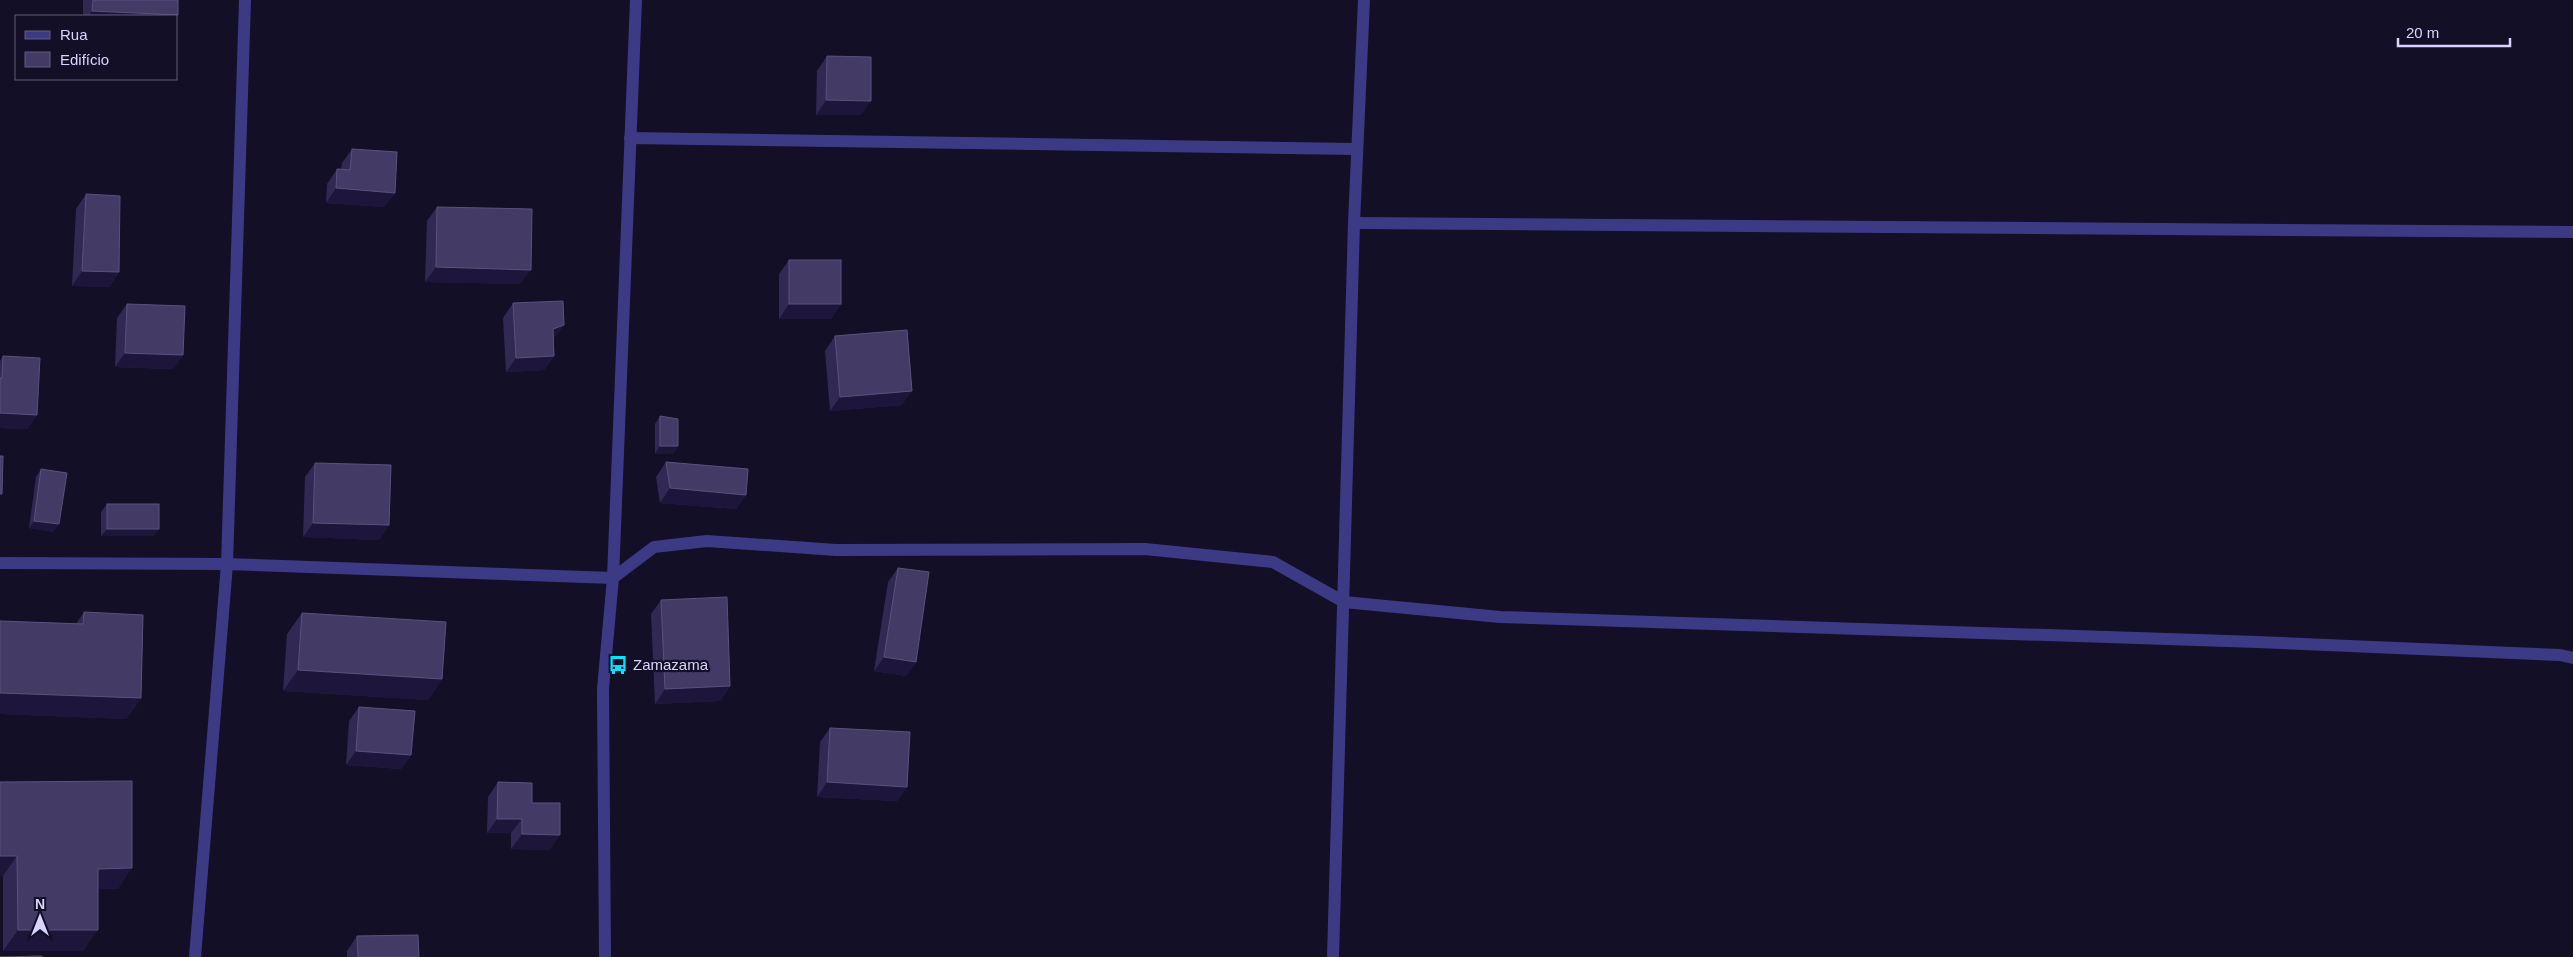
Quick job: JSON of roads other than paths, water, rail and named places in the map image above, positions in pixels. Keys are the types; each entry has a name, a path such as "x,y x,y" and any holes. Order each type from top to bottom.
{"street":[{"path":"195,957 227,564 245,0"},
{"path":"609,957 605,957 603,689 613,578 636,0"},
{"path":"1334,957 1354,223 1364,0"},
{"path":"630,138 1357,149"},
{"path":"1354,223 2573,232"},
{"path":"0,563 227,564 613,578 654,547 707,541 836,550 1145,548 1273,562 1344,602 1500,617 2257,642 2560,655 2573,658"}],"place":[{"name":"Zamazama","path":"618,665"}]}
